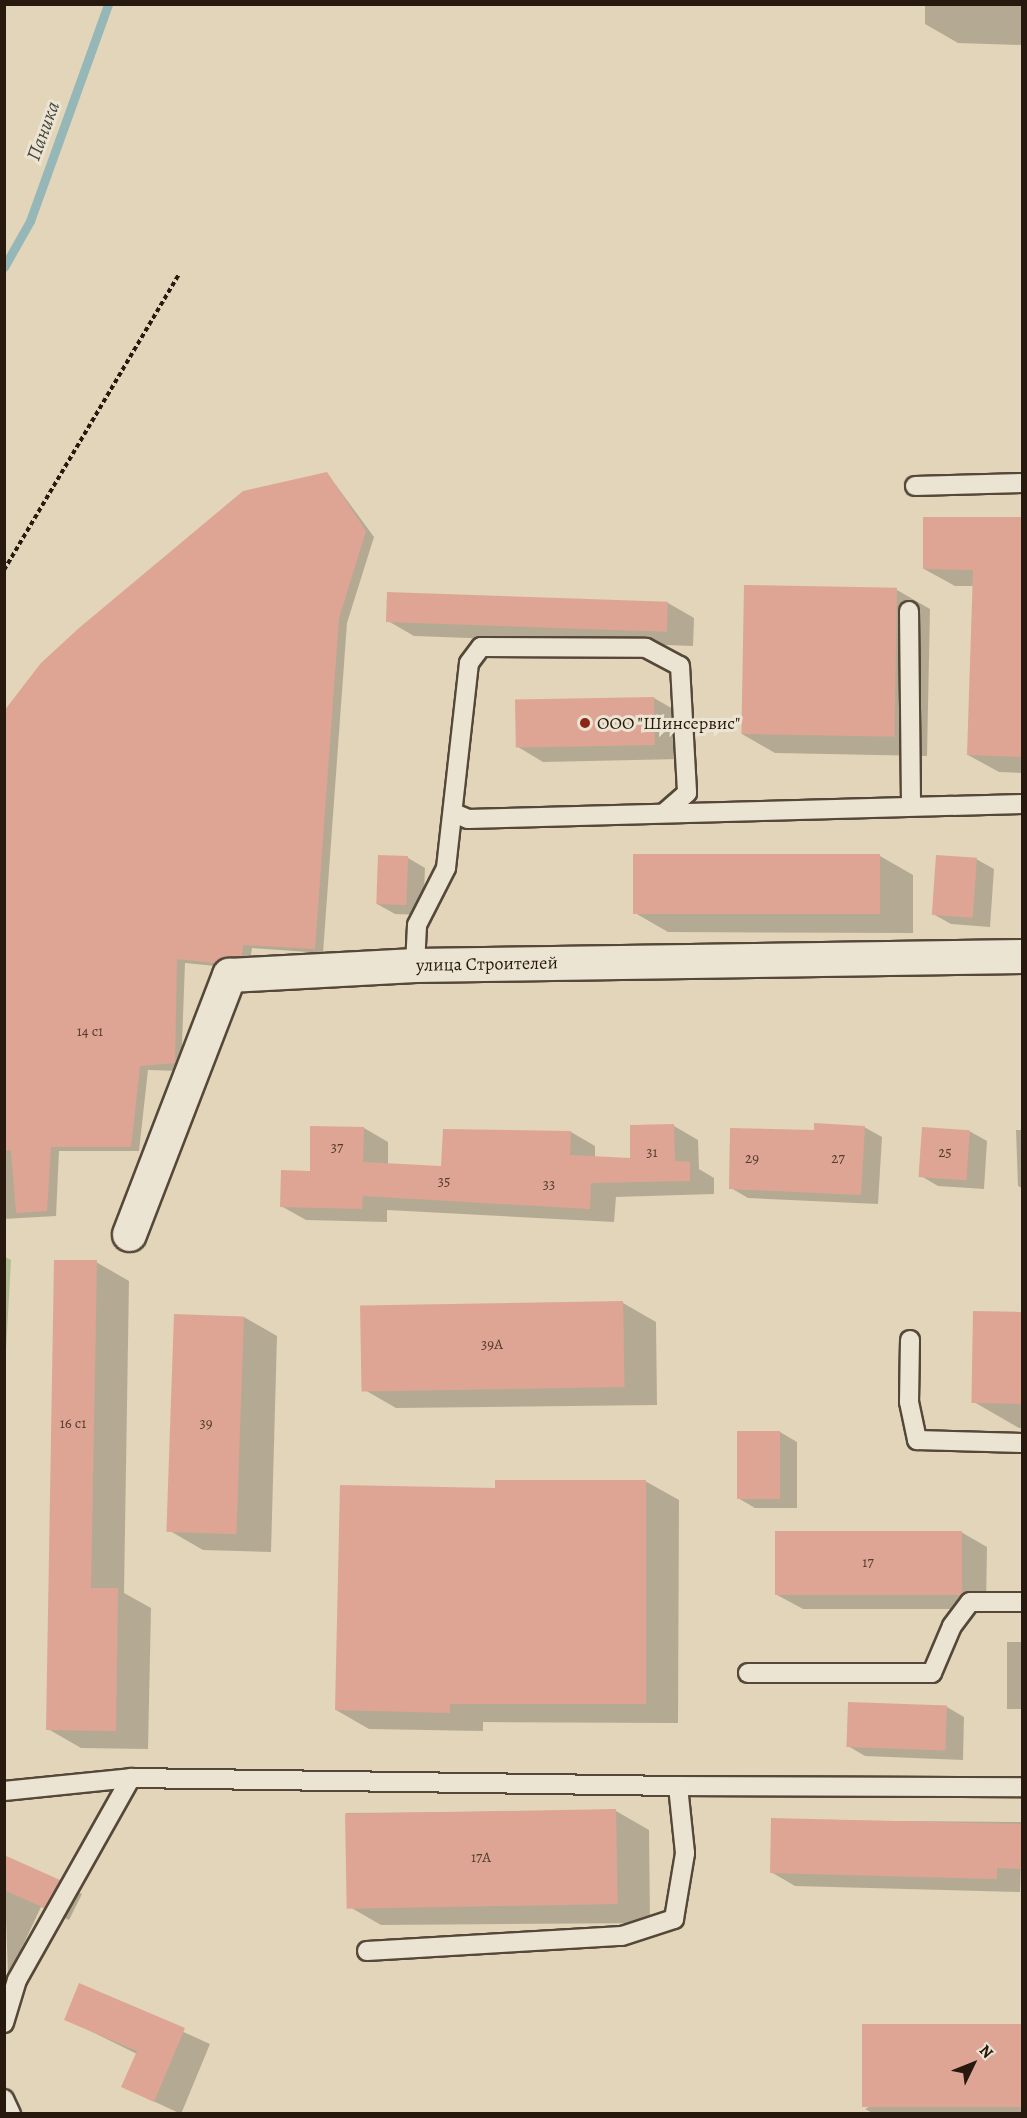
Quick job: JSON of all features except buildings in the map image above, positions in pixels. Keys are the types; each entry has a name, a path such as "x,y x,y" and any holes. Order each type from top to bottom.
{"street":[{"name":"улица Строителей","path":"129,1234 229,975 415,965 1023,956"}],"lane":[{"path":"915,486 1023,483"},
{"path":"909,611 911,806"},
{"path":"415,965 417,925 446,868 454,813 469,663 481,647 646,648 680,666 687,794 664,813"},
{"path":"454,813 468,819 1023,804"},
{"path":"910,1340 909,1402 917,1440 1023,1443"},
{"path":"748,1673 932,1672 952,1626 970,1602 1023,1602"},
{"path":"4,2023 17,1980 132,1778"},
{"path":"4,1791 132,1778 678,1786 1023,1787"},
{"path":"367,1952 622,1936 674,1919 685,1853 678,1786"},
{"path":"4,2099 11,2114"}],"path":[{"path":"4,570 179,274"}],"green space":[{"path":"5,1257 11,1260 5,1368"}],"waterway":[{"name":"Паника","path":"4,267 30,221 108,4"}],"place":[{"name":"ООО \"Шинсервис\"","path":"585,723"}]}
